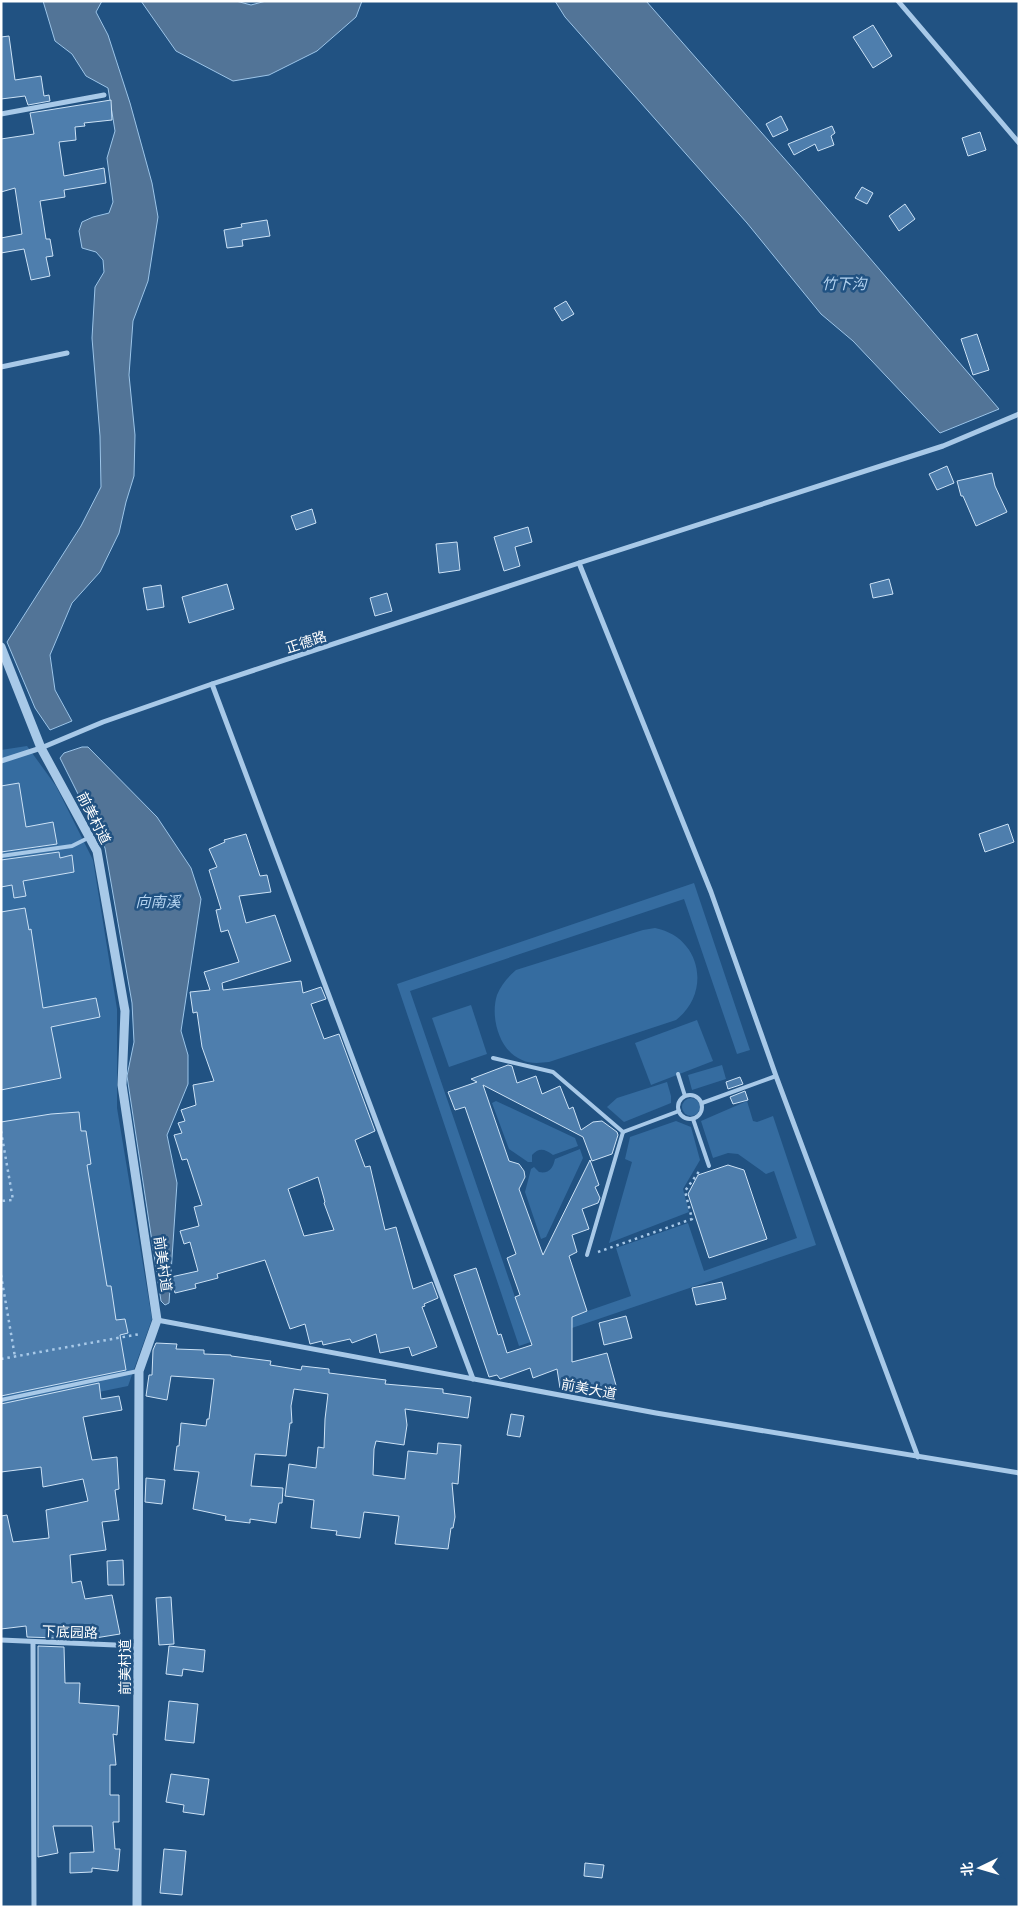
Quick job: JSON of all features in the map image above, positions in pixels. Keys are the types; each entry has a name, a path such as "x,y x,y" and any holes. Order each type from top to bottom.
{"street":[{"path":"898,1 1019,143"},
{"path":"1,114 104,95"},
{"path":"1,367 67,353"},
{"name":"正德路","path":"1,761 42,748 103,722 212,684 943,446 1019,414"},
{"path":"579,563 711,892 776,1076 918,1457"},
{"name":"前美村道","path":"1,647 42,748 97,851 125,1011 122,1085 157,1320 139,1370 137,1907"},
{"path":"212,684 473,1379"},
{"name":"前美大道","path":"157,1320 665,1414 1019,1473"},
{"name":"下底园路","path":"1,1640 139,1646"},
{"path":"33,1642 34,1907"}],"lane":[{"path":"1,856 72,846 90,837"},
{"path":"493,1058 553,1072 624,1132"},
{"path":"678,1074 685,1096"},
{"path":"702,1103 776,1076"},
{"path":"685,1096 696,1096 702,1103 701,1113 693,1119 684,1118 679,1111 678,1103 685,1096"},
{"path":"624,1132 679,1111"},
{"path":"693,1119 709,1166"},
{"path":"588,1255 624,1132"},
{"path":"1,1400 139,1370"}],"path":[{"path":"1,1131 12,1200 1,1201"},
{"path":"588,1255 692,1219 685,1190 698,1171 709,1166"},
{"path":"1,1275 15,1357"},
{"path":"1,1359 153,1332"}],"shaded area":[{"path":"27,746 56,786 93,860 117,1009 117,1108 152,1319 128,1386 1,1412 1,750"},
{"path":"694,883 750,1050 737,1054 684,899 410,991 527,1332 631,1296 616,1248 688,1223 704,1271 797,1238 774,1171 766,1174 738,1154 728,1153 713,1158 701,1121 747,1101 753,1121 757,1122 773,1116 816,1245 519,1346 397,984"},
{"path":"655,928 671,933 683,942 691,954 696,967 697,981 694,995 687,1008 676,1020 549,1062 535,1063 525,1061 514,1056 507,1049 498,1032 495,1004 501,988 516,970 643,930"},
{"path":"471,1005 487,1054 449,1067 432,1018"},
{"path":"697,1020 713,1061 651,1085 635,1043"},
{"path":"722,1065 726,1079 692,1090 688,1075"},
{"path":"667,1082 671,1103 624,1122 607,1107 617,1098"},
{"path":"691,1098 697,1101 700,1107 697,1113 691,1116 685,1113 682,1107 685,1101"},
{"path":"496,1101 575,1138 578,1146 553,1155 545,1150 540,1150 532,1155 532,1162 528,1162 509,1149 492,1103"},
{"path":"676,1121 691,1127 700,1160 683,1189 689,1212 609,1243 632,1162 625,1159 630,1137"},
{"path":"580,1149 583,1158 546,1237 541,1239 525,1192 531,1169 534,1167 539,1172 548,1171 552,1168 555,1159"}],"water":[{"path":"43,1 102,1 96,12 108,35 130,103 152,183 158,217 148,281 133,321 129,375 135,435 134,476 119,533 100,572 72,603 50,655 55,690 72,721 50,730 35,708 7,642 81,526 101,487 100,436 92,338 95,287 104,272 103,260 96,252 82,248 79,231 82,222 109,213 113,202 107,158 115,131 108,88 86,76 72,54 55,41"},
{"path":"141,1 236,1 251,5 266,1 362,1 356,17 317,51 269,75 233,81 176,51"},
{"name":"竹下沟","path":"555,1 646,1 797,173 999,409 940,433 853,341 821,314 747,223 565,17"},
{"name":"向南溪","path":"88,747 157,817 191,868 201,899 181,1031 188,1055 188,1084 167,1135 177,1183 169,1303 165,1305 161,1301 127,1076 134,1042 132,1003 105,848 60,758 64,753"}],"building":[{"path":"873,25 892,56 873,68 853,37"},
{"path":"9,36 15,80 41,76 44,96 49,95 50,101 28,105 25,96 1,99 1,37"},
{"path":"111,100 112,120 84,123 85,126 75,127 76,140 59,142 64,176 104,168 106,183 64,190 65,197 40,201 46,239 50,239 53,256 46,257 50,276 31,280 24,249 1,253 1,238 22,234 15,188 1,192 1,139 34,134 30,113"},
{"path":"781,116 788,130 773,137 766,124"},
{"path":"832,126 835,133 831,136 834,145 818,151 815,144 794,155 788,144"},
{"path":"980,132 986,150 968,156 962,138"},
{"path":"862,187 873,193 867,204 855,198"},
{"path":"905,204 915,219 899,231 889,216"},
{"path":"267,220 270,236 242,240 243,246 227,248 224,230 242,227 241,224"},
{"path":"566,301 574,314 562,321 554,308"},
{"path":"977,334 989,370 973,375 961,339"},
{"path":"947,466 954,483 937,490 929,474"},
{"path":"992,473 995,486 1007,512 976,526 963,496 961,496 957,481"},
{"path":"312,509 316,523 296,530 291,516"},
{"path":"528,527 532,542 515,547 520,566 504,571 494,537"},
{"path":"457,542 460,570 439,573 436,544"},
{"path":"889,579 893,594 873,598 870,584"},
{"path":"227,584 234,609 189,623 182,597"},
{"path":"161,585 164,607 147,610 143,588"},
{"path":"387,593 392,611 375,616 370,598"},
{"path":"19,783 26,827 53,822 57,844 1,852 1,786"},
{"path":"1008,824 1014,842 985,852 979,834"},
{"path":"246,834 260,876 267,875 271,892 239,896 246,923 275,915 291,961 222,983 223,990 301,981 303,993 321,987 326,999 311,1004 324,1039 339,1034 375,1131 355,1140 365,1167 370,1166 385,1230 396,1227 413,1289 432,1282 438,1298 424,1304 425,1306 422,1307 437,1347 412,1356 409,1347 380,1353 376,1334 352,1343 350,1339 323,1345 322,1341 310,1344 305,1324 290,1329 265,1260 217,1274 218,1278 195,1284 196,1288 175,1293 171,1277 198,1271 190,1242 184,1244 180,1231 199,1226 194,1207 202,1205 187,1159 182,1160 174,1135 182,1133 178,1123 185,1121 181,1110 196,1105 193,1085 214,1081 202,1047 197,1012 193,1013 190,992 210,990 204,972 239,962 228,930 221,932 216,910 221,909 209,870 217,867 209,849 225,842 224,840","holes":["318,1177 334,1230 304,1236 288,1189"]},
{"path":"59,852 60,858 72,855 74,872 23,881 26,896 14,898 12,885 1,887 1,860"},
{"path":"25,908 29,930 31,929 43,1008 96,998 100,1017 51,1027 61,1078 1,1090 1,912"},
{"path":"508,1065 512,1066 517,1083 536,1076 542,1094 560,1086 569,1109 573,1107 581,1130 593,1122 602,1121 617,1132 618,1135 612,1154 592,1161 583,1137 483,1085 509,1161 519,1164 524,1171 525,1177 519,1189 543,1255 590,1160 599,1185 595,1187 600,1198 598,1203 582,1209 589,1229 572,1235 577,1252 569,1256 587,1311 572,1317 572,1362 607,1353 617,1389 602,1393 600,1388 591,1390 589,1384 560,1388 557,1369 533,1378 530,1368 500,1379 497,1375 489,1377 454,1275 476,1268 498,1335 501,1334 507,1353 532,1345 515,1297 520,1295 507,1258 516,1254 465,1107 455,1110 448,1092 477,1082 471,1079"},
{"path":"740,1077 743,1084 728,1089 726,1082"},
{"path":"745,1091 748,1100 733,1104 730,1097"},
{"path":"79,1112 81,1131 86,1131 91,1164 87,1165 107,1286 111,1286 116,1320 125,1319 128,1333 120,1335 126,1370 1,1396 1,1122 51,1114"},
{"path":"728,1165 744,1170 767,1239 709,1258 688,1194 698,1175"},
{"path":"722,1282 726,1299 696,1305 692,1288"},
{"path":"626,1316 632,1338 604,1345 599,1323"},
{"path":"156,1343 177,1344 176,1349 204,1350 204,1354 231,1355 271,1361 270,1365 301,1370 302,1366 329,1369 329,1373 386,1380 385,1384 443,1389 443,1393 471,1397 468,1418 405,1409 407,1425 404,1445 376,1441 374,1449 373,1475 405,1479 408,1451 437,1454 438,1443 461,1445 458,1484 452,1483 455,1517 453,1528 451,1528 448,1549 395,1544 399,1516 364,1512 360,1538 336,1535 337,1531 311,1528 314,1500 285,1496 289,1464 316,1468 318,1447 324,1448 328,1394 294,1389 291,1406 292,1423 290,1423 286,1456 255,1454 251,1486 283,1488 282,1503 279,1503 276,1523 250,1519 250,1523 225,1520 226,1516 193,1509 199,1472 174,1470 177,1446 179,1446 181,1423 206,1426 207,1419 209,1419 214,1379 171,1376 167,1400 146,1396 149,1375 152,1375 153,1350"},
{"path":"99,1383 101,1399 119,1396 122,1410 83,1417 92,1460 117,1457 119,1489 115,1490 119,1520 102,1522 106,1550 70,1555 72,1583 81,1581 85,1599 112,1595 120,1634 89,1639 27,1637 26,1626 1,1629 1,1516 7,1515 13,1542 49,1538 46,1510 88,1501 83,1479 43,1487 41,1467 1,1472 1,1404"},
{"path":"511,1414 524,1416 520,1437 507,1435"},
{"path":"146,1478 165,1480 162,1504 145,1502"},
{"path":"123,1560 124,1585 108,1585 107,1561"},
{"path":"171,1597 174,1644 159,1645 156,1598"},
{"path":"38,1646 64,1647 65,1683 80,1683 79,1703 119,1706 117,1735 113,1734 116,1765 110,1765 110,1795 119,1795 119,1822 113,1822 115,1849 120,1849 118,1871 92,1868 92,1872 70,1873 70,1853 94,1852 92,1826 53,1826 58,1853 38,1857"},
{"path":"169,1646 205,1650 203,1672 183,1669 182,1676 166,1674"},
{"path":"169,1701 198,1704 194,1743 165,1740"},
{"path":"171,1774 209,1779 204,1815 183,1812 184,1805 166,1802"},
{"path":"164,1849 186,1851 182,1895 160,1893"},
{"path":"585,1863 604,1865 602,1878 584,1876"}]}
